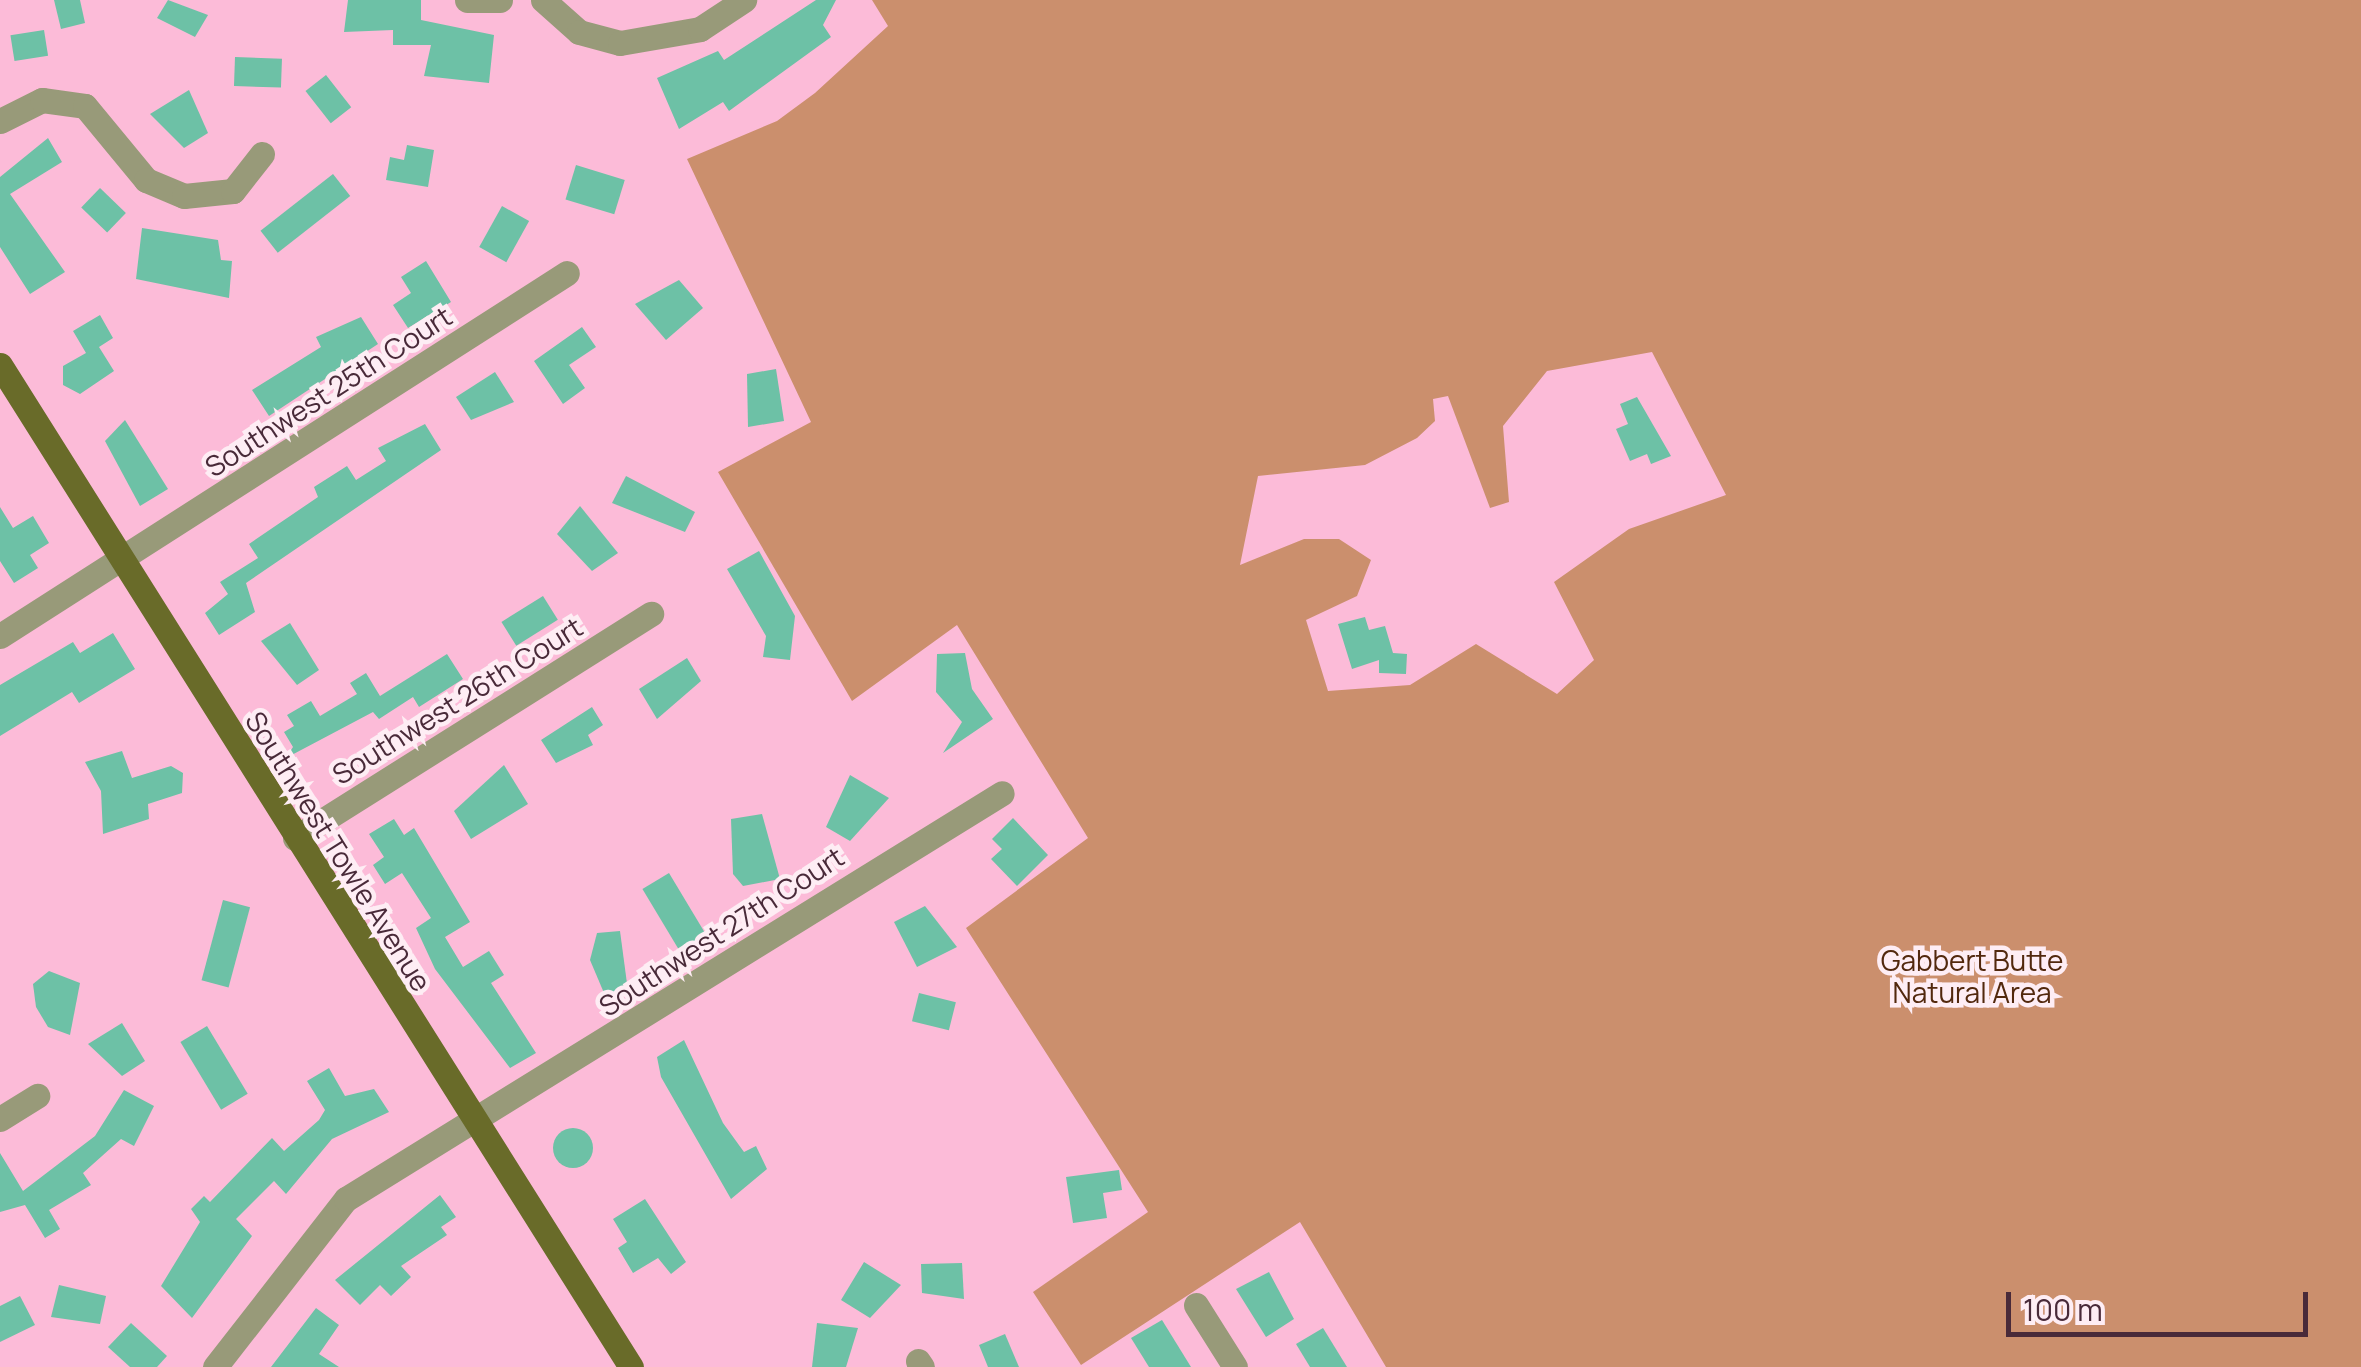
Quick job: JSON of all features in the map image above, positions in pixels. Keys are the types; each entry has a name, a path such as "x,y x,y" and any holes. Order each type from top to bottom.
{"main road":[{"name":"Southwest Towle Avenue","path":"0,365 631,1367"}],"street":[{"path":"467,0 500,0"},
{"path":"543,0 579,32 620,43 700,29 744,0"},
{"path":"0,121 42,100 86,106 146,180 184,196 233,191 262,154"},
{"name":"Southwest 25th Court","path":"0,636 567,273"},
{"name":"Southwest 26th Court","path":"295,838 651,614"},
{"name":"Southwest 27th Court","path":"215,1367 346,1199 1002,794"},
{"path":"0,1119 37,1096"},
{"path":"1196,1306 1235,1367"}],"green space":[{"name":"Gabbert Butte Natural Area","path":"872,0 2361,0 2361,1367 1386,1367 1300,1222 1081,1365 1033,1292 1148,1212 966,928 1088,838 957,625 852,701 718,472 811,422 687,159 777,121 815,93 888,26","holes":["1652,352 1726,495 1629,529 1554,582 1594,660 1557,694 1476,644 1410,685 1328,691 1306,620 1357,596 1371,560 1339,539 1304,539 1240,565 1258,476 1365,465 1417,438 1435,421 1433,399 1448,396 1490,508 1509,502 1503,426 1547,371"]}],"building":[{"path":"54,0 80,0 85,23 61,29"},
{"path":"168,0 208,15 195,37 157,18"},
{"path":"348,0 421,0 421,20 494,35 489,83 424,76 431,45 393,45 393,30 344,32"},
{"path":"816,0 836,0 823,25 831,37 729,111 723,102 679,129 657,78 718,51 724,60"},
{"path":"44,30 48,56 14,61 10,35"},
{"path":"235,57 282,59 281,88 234,86"},
{"path":"326,75 351,107 331,123 306,91"},
{"path":"189,90 208,133 184,148 150,114"},
{"path":"48,138 62,162 10,194 65,272 30,294 0,247 0,177"},
{"path":"407,145 434,150 428,187 386,180 390,157 404,160"},
{"path":"576,165 625,180 614,214 565,199"},
{"path":"333,174 350,196 278,253 261,231"},
{"path":"100,188 126,213 107,232 81,207"},
{"path":"502,206 529,221 506,262 479,247"},
{"path":"142,228 218,240 221,260 232,261 229,298 136,279"},
{"path":"426,261 451,302 408,328 393,305 411,293 401,277"},
{"path":"679,280 703,308 666,340 635,304"},
{"path":"100,315 113,338 99,347 114,371 80,394 63,385 63,366 86,353 73,331"},
{"path":"361,317 378,344 269,416 252,390 321,347 316,337"},
{"path":"582,327 596,347 569,365 585,388 563,404 534,361"},
{"path":"776,369 784,421 748,427 747,374"},
{"path":"495,372 514,402 471,420 456,397"},
{"path":"1637,397 1671,456 1651,464 1647,454 1630,461 1616,429 1628,424 1620,404"},
{"path":"125,420 168,489 140,506 105,441"},
{"path":"425,424 441,450 246,583 255,612 219,635 205,613 228,594 220,582 258,558 249,544 318,497 314,487 347,466 356,480 386,461 378,448"},
{"path":"626,476 695,512 685,532 612,503"},
{"path":"580,506 618,553 592,571 557,534"},
{"path":"0,507 13,528 33,516 49,543 30,555 38,568 14,583 0,561"},
{"path":"759,551 795,616 790,660 763,657 766,636 727,569"},
{"path":"543,596 558,620 516,646 501,622"},
{"path":"1365,617 1369,630 1385,626 1393,653 1407,654 1406,674 1379,673 1379,660 1352,669 1338,624"},
{"path":"290,623 319,670 297,685 261,641"},
{"path":"113,633 135,669 79,703 72,692 0,736 0,685 73,642 80,653"},
{"path":"965,653 972,689 993,719 943,753 962,722 936,692 937,654"},
{"path":"447,654 463,679 419,707 413,697 379,719 373,712 286,758 293,747 284,732 294,726 287,715 311,701 320,716 357,694 350,683 366,673 380,696"},
{"path":"687,658 701,681 657,719 639,689"},
{"path":"592,707 603,725 588,735 593,745 556,763 541,740"},
{"path":"122,751 132,778 171,766 183,773 182,793 148,804 149,819 103,834 101,791 85,762"},
{"path":"504,765 528,804 471,839 454,811"},
{"path":"850,775 889,798 850,841 826,827"},
{"path":"762,814 780,879 743,886 733,874 731,819"},
{"path":"1013,818 1048,855 1017,886 991,859 1002,849 992,839"},
{"path":"394,819 404,835 414,828 470,922 445,937 463,967 489,951 504,975 491,983 536,1053 510,1068 435,969 416,928 431,918 402,873 385,884 373,865 384,857 369,834"},
{"path":"669,873 706,935 680,951 642,889"},
{"path":"223,900 250,907 229,987 202,980"},
{"path":"925,906 957,947 917,967 894,922"},
{"path":"620,931 628,991 604,993 590,960 597,933"},
{"path":"49,971 80,983 70,1035 48,1027 36,1007 33,984"},
{"path":"919,993 956,1002 949,1030 912,1021"},
{"path":"122,1023 145,1061 122,1076 88,1044"},
{"path":"207,1026 248,1094 221,1110 180,1042"},
{"path":"684,1040 723,1123 744,1152 756,1146 767,1169 731,1199 661,1077 657,1057"},
{"path":"329,1068 345,1096 374,1089 389,1112 332,1139 286,1194 274,1181 236,1219 252,1236 192,1318 161,1286 200,1222 191,1209 204,1196 210,1202 272,1138 284,1151 319,1120 325,1110 307,1081"},
{"path":"124,1090 154,1106 134,1146 121,1139 83,1173 91,1185 49,1210 60,1229 45,1238 25,1205 0,1212 0,1153 23,1191 95,1136"},
{"path":"573,1128 587,1134 593,1148 587,1162 573,1168 559,1162 553,1148 559,1134"},
{"path":"1119,1170 1122,1190 1103,1193 1107,1218 1073,1223 1066,1177"},
{"path":"440,1195 456,1217 441,1227 447,1235 401,1266 411,1277 391,1296 380,1285 360,1305 335,1280"},
{"path":"645,1199 686,1262 671,1274 658,1258 633,1273 618,1248 627,1242 613,1219"},
{"path":"864,1262 901,1285 870,1318 841,1300"},
{"path":"962,1263 964,1299 922,1293 921,1264"},
{"path":"1269,1272 1294,1319 1266,1337 1236,1289"},
{"path":"59,1285 106,1296 100,1324 51,1317"},
{"path":"20,1296 35,1325 0,1342 0,1306"},
{"path":"316,1308 339,1325 319,1354 339,1367 271,1367"},
{"path":"1162,1320 1191,1367 1149,1367 1131,1338"},
{"path":"131,1323 167,1356 157,1367 130,1367 108,1347"},
{"path":"817,1323 858,1328 846,1367 812,1367"},
{"path":"1323,1328 1347,1367 1310,1367 1296,1344"},
{"path":"1005,1334 1019,1367 988,1367 979,1345"}]}
